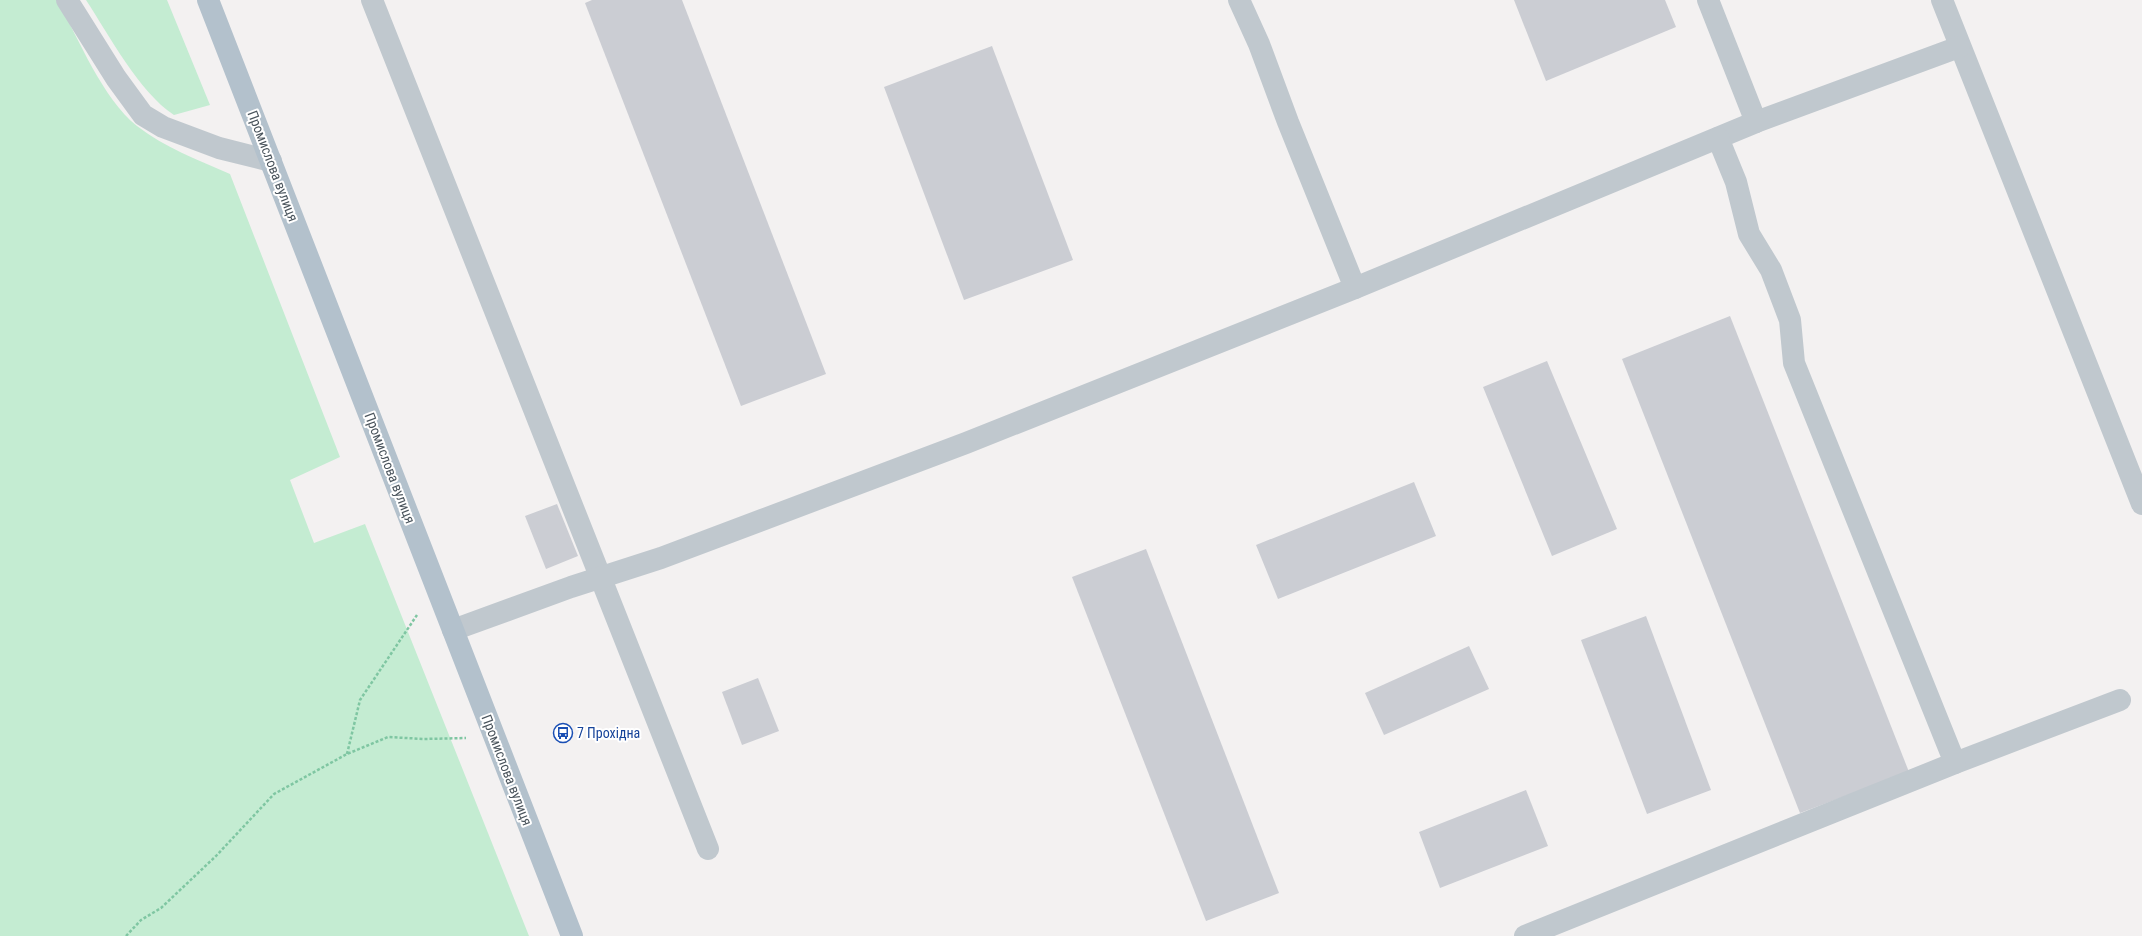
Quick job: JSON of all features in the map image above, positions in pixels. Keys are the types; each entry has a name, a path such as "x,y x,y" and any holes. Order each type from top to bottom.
{"main road":[{"name":"Промислова вулиця","path":"208,0 572,936"}],"lane":[{"path":"67,0 116,78 143,115 163,127 212,145 271,161"},
{"path":"372,0 708,849"},
{"path":"1239,0 1260,44 1288,122 1355,288"},
{"path":"1708,0 1756,122"},
{"path":"1942,0 1959,47 2142,504"},
{"path":"453,630 600,577 661,558 958,446 1355,288 1756,122 1959,47"},
{"path":"1718,138 1736,182 1749,234 1771,270 1790,320 1794,363 1955,763"},
{"path":"1525,936 1955,763 2120,700"}],"path":[{"path":"347,754 360,700 436,586"},
{"path":"126,936 141,920 161,908 216,856 274,794 347,754 388,737 424,739 494,736"}],"green space":[{"path":"0,0 57,0 92,67 102,84 124,114 147,134 182,153 230,174 340,457 290,480 314,543 365,524 529,936 0,936"},
{"path":"86,0 167,0 210,105 174,115 161,105 137,78"}],"building":[{"path":"592,0 682,0 826,374 741,406 585,3"},
{"path":"1514,0 1665,0 1676,27 1546,81"},
{"path":"992,46 1073,260 964,300 884,87"},
{"path":"1730,316 1909,772 1800,813 1622,359"},
{"path":"1547,361 1617,529 1552,556 1483,387"},
{"path":"1414,482 1436,536 1278,599 1256,545"},
{"path":"557,504 578,556 546,569 525,516"},
{"path":"1146,549 1279,893 1206,921 1072,577"},
{"path":"1646,616 1711,790 1647,814 1581,640"},
{"path":"1469,646 1489,689 1384,735 1365,693"},
{"path":"758,678 779,731 742,745 722,692"},
{"path":"1526,790 1548,846 1440,888 1419,832"}],"place":[{"name":"7 Прохідна","path":"563,733"}]}
